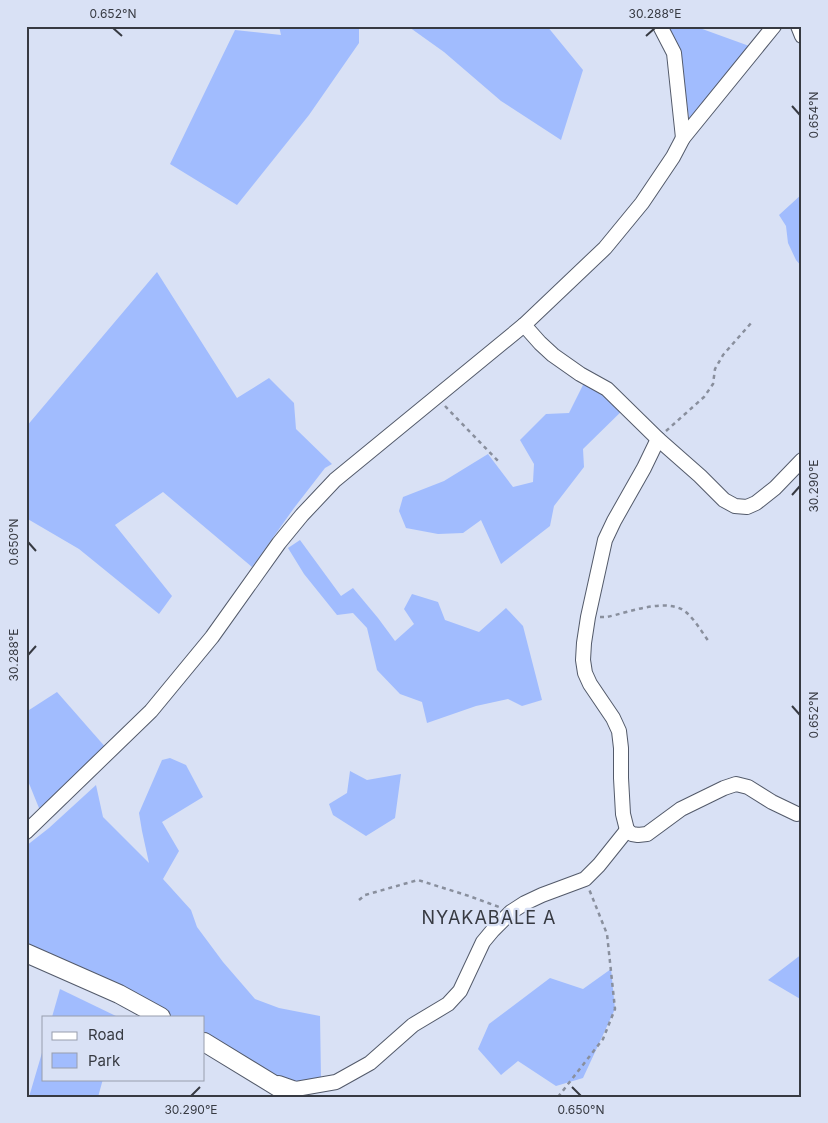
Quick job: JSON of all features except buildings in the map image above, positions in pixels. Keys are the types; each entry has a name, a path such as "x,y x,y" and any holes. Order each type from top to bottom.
{"street":[{"path":"660,26 674,53 683,138"},
{"path":"26,832 151,711 212,637 279,543 335,480 524,326 606,248 642,203 673,157 683,138 774,26"},
{"path":"798,26 802,36"},
{"path":"524,326 553,355 580,374 608,389 658,439 724,500 735,506 747,507 756,504 775,488 802,460"},
{"path":"658,439 605,540 588,617 583,660 585,673 590,684 613,718 618,731 621,748 624,814 627,830 632,834 647,834 680,809 734,785 748,787 797,814"},
{"path":"265,1079 296,1089 336,1082 370,1063 413,1025 452,1000 460,990 483,942 512,912 542,895 585,879 599,865 627,830"},
{"path":"26,953 119,994 159,1016"},
{"path":"205,1043 294,1097"}],"path":[{"path":"658,439 704,397 712,384 715,369 722,355 752,322"},
{"path":"437,397 498,462"},
{"path":"588,617 608,617 659,605 672,605 681,608 689,614 710,644"},
{"path":"558,1097 602,1039 615,1009 607,934 585,879"},
{"path":"359,900 365,895 418,880 512,912"}],"green space":[{"path":"279,26 359,26 359,43 309,115 237,205 170,164 235,30 281,35"},
{"path":"404,26 547,26 583,70 561,140 501,101 444,52 409,27"},
{"path":"665,26 694,26 752,47 692,121 689,117 684,86"},
{"path":"802,194 802,267 796,260 788,243 786,226 779,215"},
{"path":"157,272 237,398 269,378 294,403 296,429 332,464 325,468 252,567 163,492 115,525 172,596 159,614 79,549 26,518 26,427"},
{"path":"585,381 631,402 583,449 584,467 554,506 550,526 501,564 481,520 463,533 438,534 406,528 399,511 403,497 444,481 488,454 513,487 533,482 534,464 520,440 546,414 569,413"},
{"path":"300,540 341,596 353,588 395,641 414,624 404,609 412,594 438,602 445,620 479,632 506,608 523,626 542,700 522,706 508,699 476,706 427,723 422,702 400,694 377,670 367,628 353,613 337,615 304,574 288,548"},
{"path":"57,692 107,749 41,813 26,776 26,712"},
{"path":"170,758 186,765 203,797 162,822 179,851 163,879 191,910 197,927 223,962 255,999 279,1008 320,1016 321,1078 304,1088 205,1048 205,1016 151,1016 26,958 26,846 49,828 96,785 103,817 149,863 139,813 162,760"},
{"path":"350,771 367,780 401,774 395,818 366,836 333,815 329,804 347,793"},
{"path":"802,954 802,1000 768,980"},
{"path":"611,969 615,1009 583,1078 556,1086 518,1061 501,1075 478,1049 489,1024 550,978 583,989"},
{"path":"60,989 116,1016 52,1016"},
{"path":"42,1053 42,1080 103,1080 98,1097 29,1097"}],"district":[{"name":"NYAKABALE A","path":"489,917"}]}
